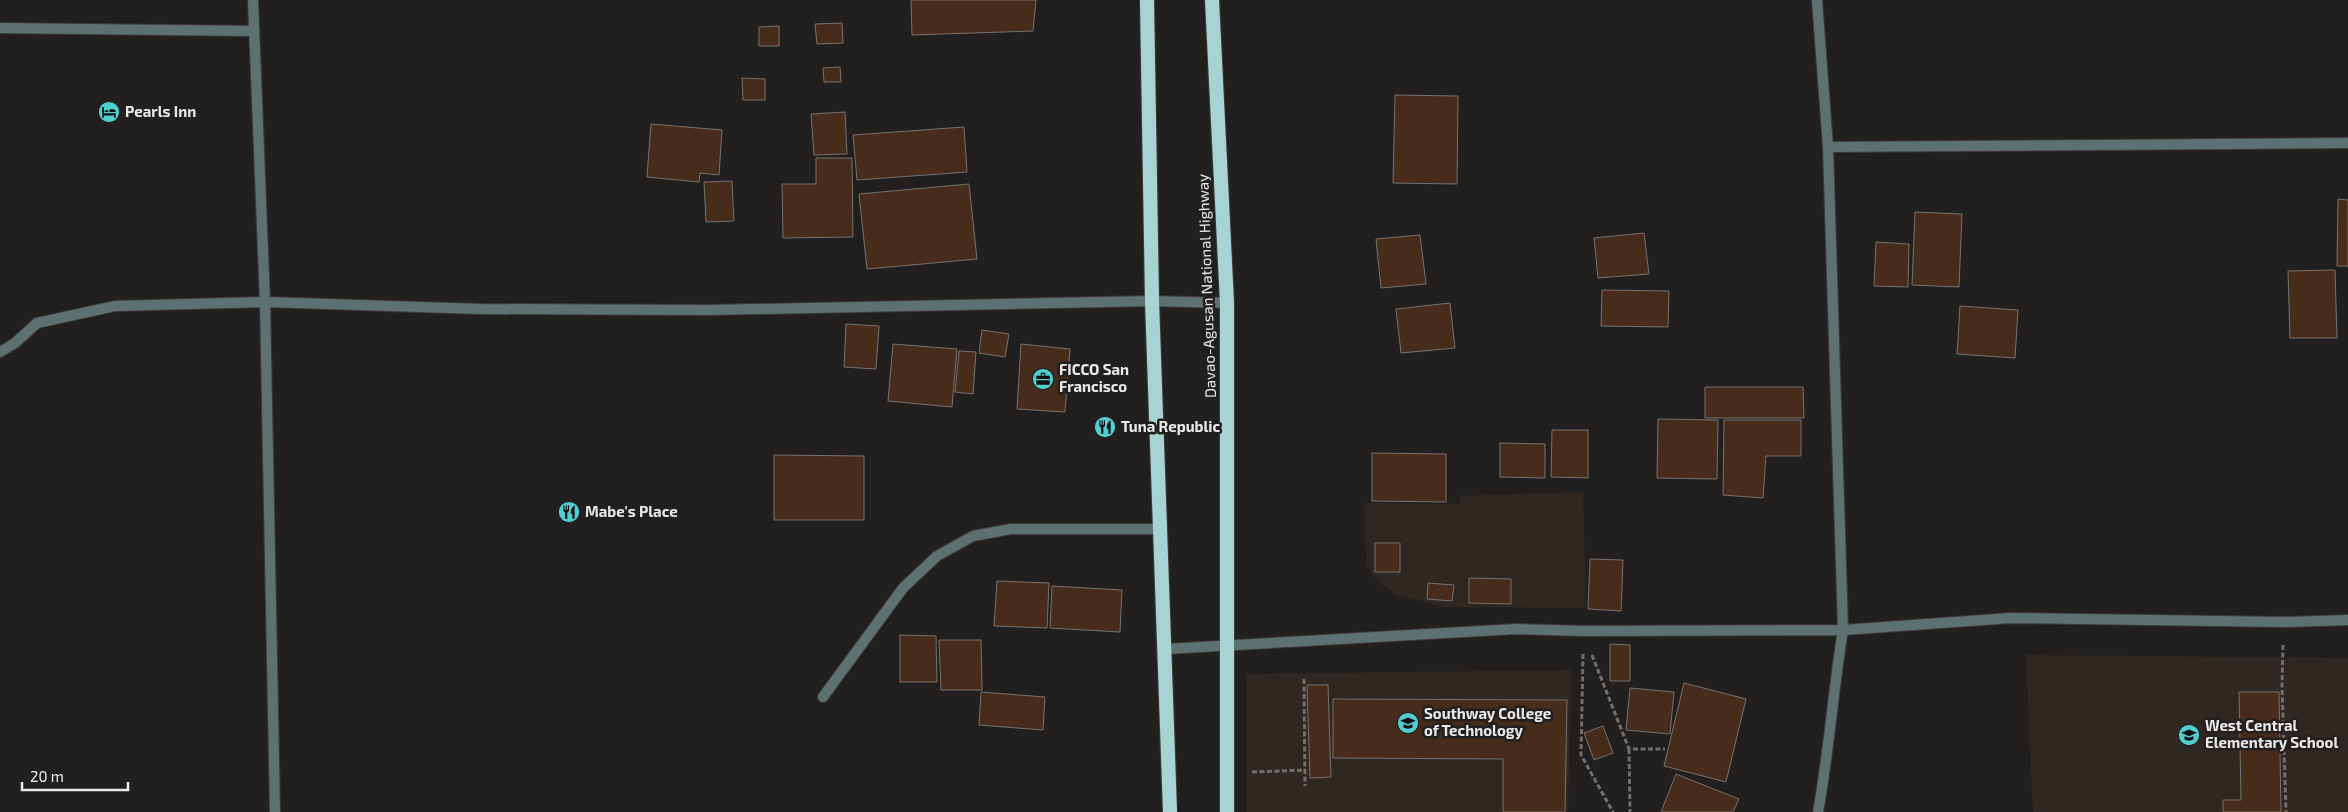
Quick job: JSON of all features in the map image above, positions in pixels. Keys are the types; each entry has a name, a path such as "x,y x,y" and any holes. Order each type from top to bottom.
{"highway":[{"path":"1147,0 1152,301 1170,812"},
{"name":"Davao-Agusan National Highway","path":"1212,0 1227,303 1227,812"}],"street":[{"path":"253,0 265,302 275,812"},
{"path":"1817,0 1828,147 1843,630 1836,672 1830,747 1818,812"},
{"path":"0,28 253,32"},
{"path":"1828,147 2348,144"},
{"path":"0,352 15,343 37,322 115,306 265,302 481,309 708,310 1152,301 1227,303"},
{"path":"823,697 903,588 937,556 973,536 1011,530 1161,529"},
{"path":"1165,649 1516,629 1583,631 1843,630 2011,618 2284,622 2348,620"}],"path":[{"path":"2284,622 2282,684 2286,812"},
{"path":"1583,631 1629,749 1630,812"},
{"path":"1583,631 1581,755 1613,812"},
{"path":"1304,679 1306,786"},
{"path":"1629,749 1665,749"},
{"path":"1228,773 1306,770"}],"shaded area":[{"path":"1583,492 1586,608 1443,607 1394,594 1373,576 1367,564 1364,503 1460,504 1460,496"},
{"name":"West Central Elementary School","path":"2026,655 2348,658 2348,812 2033,812"},
{"name":"Southway College of Technology","path":"1571,670 1568,812 1247,812 1247,674"}],"building":[{"path":"911,0 1036,0 1033,31 912,35"},
{"path":"842,23 843,43 817,44 815,24"},
{"path":"779,26 779,46 759,46 759,27"},
{"path":"840,67 841,82 824,82 823,68"},
{"path":"742,78 765,79 765,100 743,100"},
{"path":"1395,95 1458,96 1457,184 1393,183"},
{"path":"845,112 847,154 814,155 811,114"},
{"path":"651,124 722,130 719,175 700,173 699,182 647,177"},
{"path":"964,127 967,172 857,180 853,135"},
{"path":"816,158 852,158 853,237 783,238 782,184 816,184"},
{"path":"732,181 734,221 706,222 704,182"},
{"path":"969,184 977,259 867,269 859,194"},
{"path":"2338,199 2348,200 2348,266 2337,266"},
{"path":"1915,212 1962,214 1959,287 1912,285"},
{"path":"1644,233 1649,274 1598,278 1594,238"},
{"path":"1420,235 1426,284 1381,288 1376,239"},
{"path":"1876,242 1909,244 1908,287 1874,286"},
{"path":"2335,270 2337,338 2290,338 2288,271"},
{"path":"1602,290 1669,291 1668,327 1601,326"},
{"path":"1450,303 1455,348 1401,353 1396,309"},
{"path":"1960,306 2018,310 2015,358 1957,354"},
{"path":"846,324 879,326 876,369 844,367"},
{"path":"982,330 1009,334 1005,357 979,353"},
{"path":"893,344 957,349 952,407 888,401"},
{"name":"FICCO San Francisco","path":"1021,344 1070,349 1065,412 1017,409"},
{"path":"959,351 976,352 973,394 955,392"},
{"path":"1705,387 1803,387 1804,418 1705,418"},
{"path":"1658,419 1718,420 1717,479 1657,478"},
{"path":"1724,420 1801,420 1801,456 1766,456 1763,498 1723,495"},
{"path":"1552,430 1588,430 1588,478 1551,477"},
{"path":"1500,443 1545,444 1545,478 1500,477"},
{"path":"1372,453 1446,454 1446,502 1372,501"},
{"path":"774,455 864,456 864,520 774,520"},
{"path":"1375,543 1400,543 1400,572 1375,572"},
{"path":"1590,559 1623,560 1621,611 1588,609"},
{"path":"1469,578 1511,579 1511,604 1469,603"},
{"path":"997,581 1049,583 1047,628 994,626"},
{"path":"1428,583 1454,585 1452,601 1427,599"},
{"path":"1052,586 1122,590 1120,632 1050,628"},
{"path":"900,635 936,636 937,682 900,682"},
{"path":"939,640 981,640 982,690 941,690"},
{"path":"1610,644 1630,645 1630,681 1610,681"},
{"path":"1684,683 1746,699 1726,782 1664,766"},
{"path":"1307,685 1328,685 1331,777 1310,778"},
{"path":"1630,688 1674,692 1670,734 1626,730"},
{"path":"981,692 1045,697 1043,730 979,725"},
{"path":"2239,692 2279,692 2281,812 2223,812 2223,800 2241,800"},
{"path":"1333,699 1567,700 1565,812 1503,812 1503,759 1333,758"},
{"path":"1603,726 1613,753 1594,760 1584,733"},
{"path":"1676,774 1739,799 1733,812 1661,812"}],"place":[{"name":"Pearls Inn","path":"109,112"},
{"name":"FICCO San Francisco","path":"1043,379"},
{"name":"Tuna Republic","path":"1105,427"},
{"name":"Mabe's Place","path":"569,512"},
{"name":"Southway College of Technology","path":"1408,723"},
{"name":"West Central Elementary School","path":"2189,735"}]}
